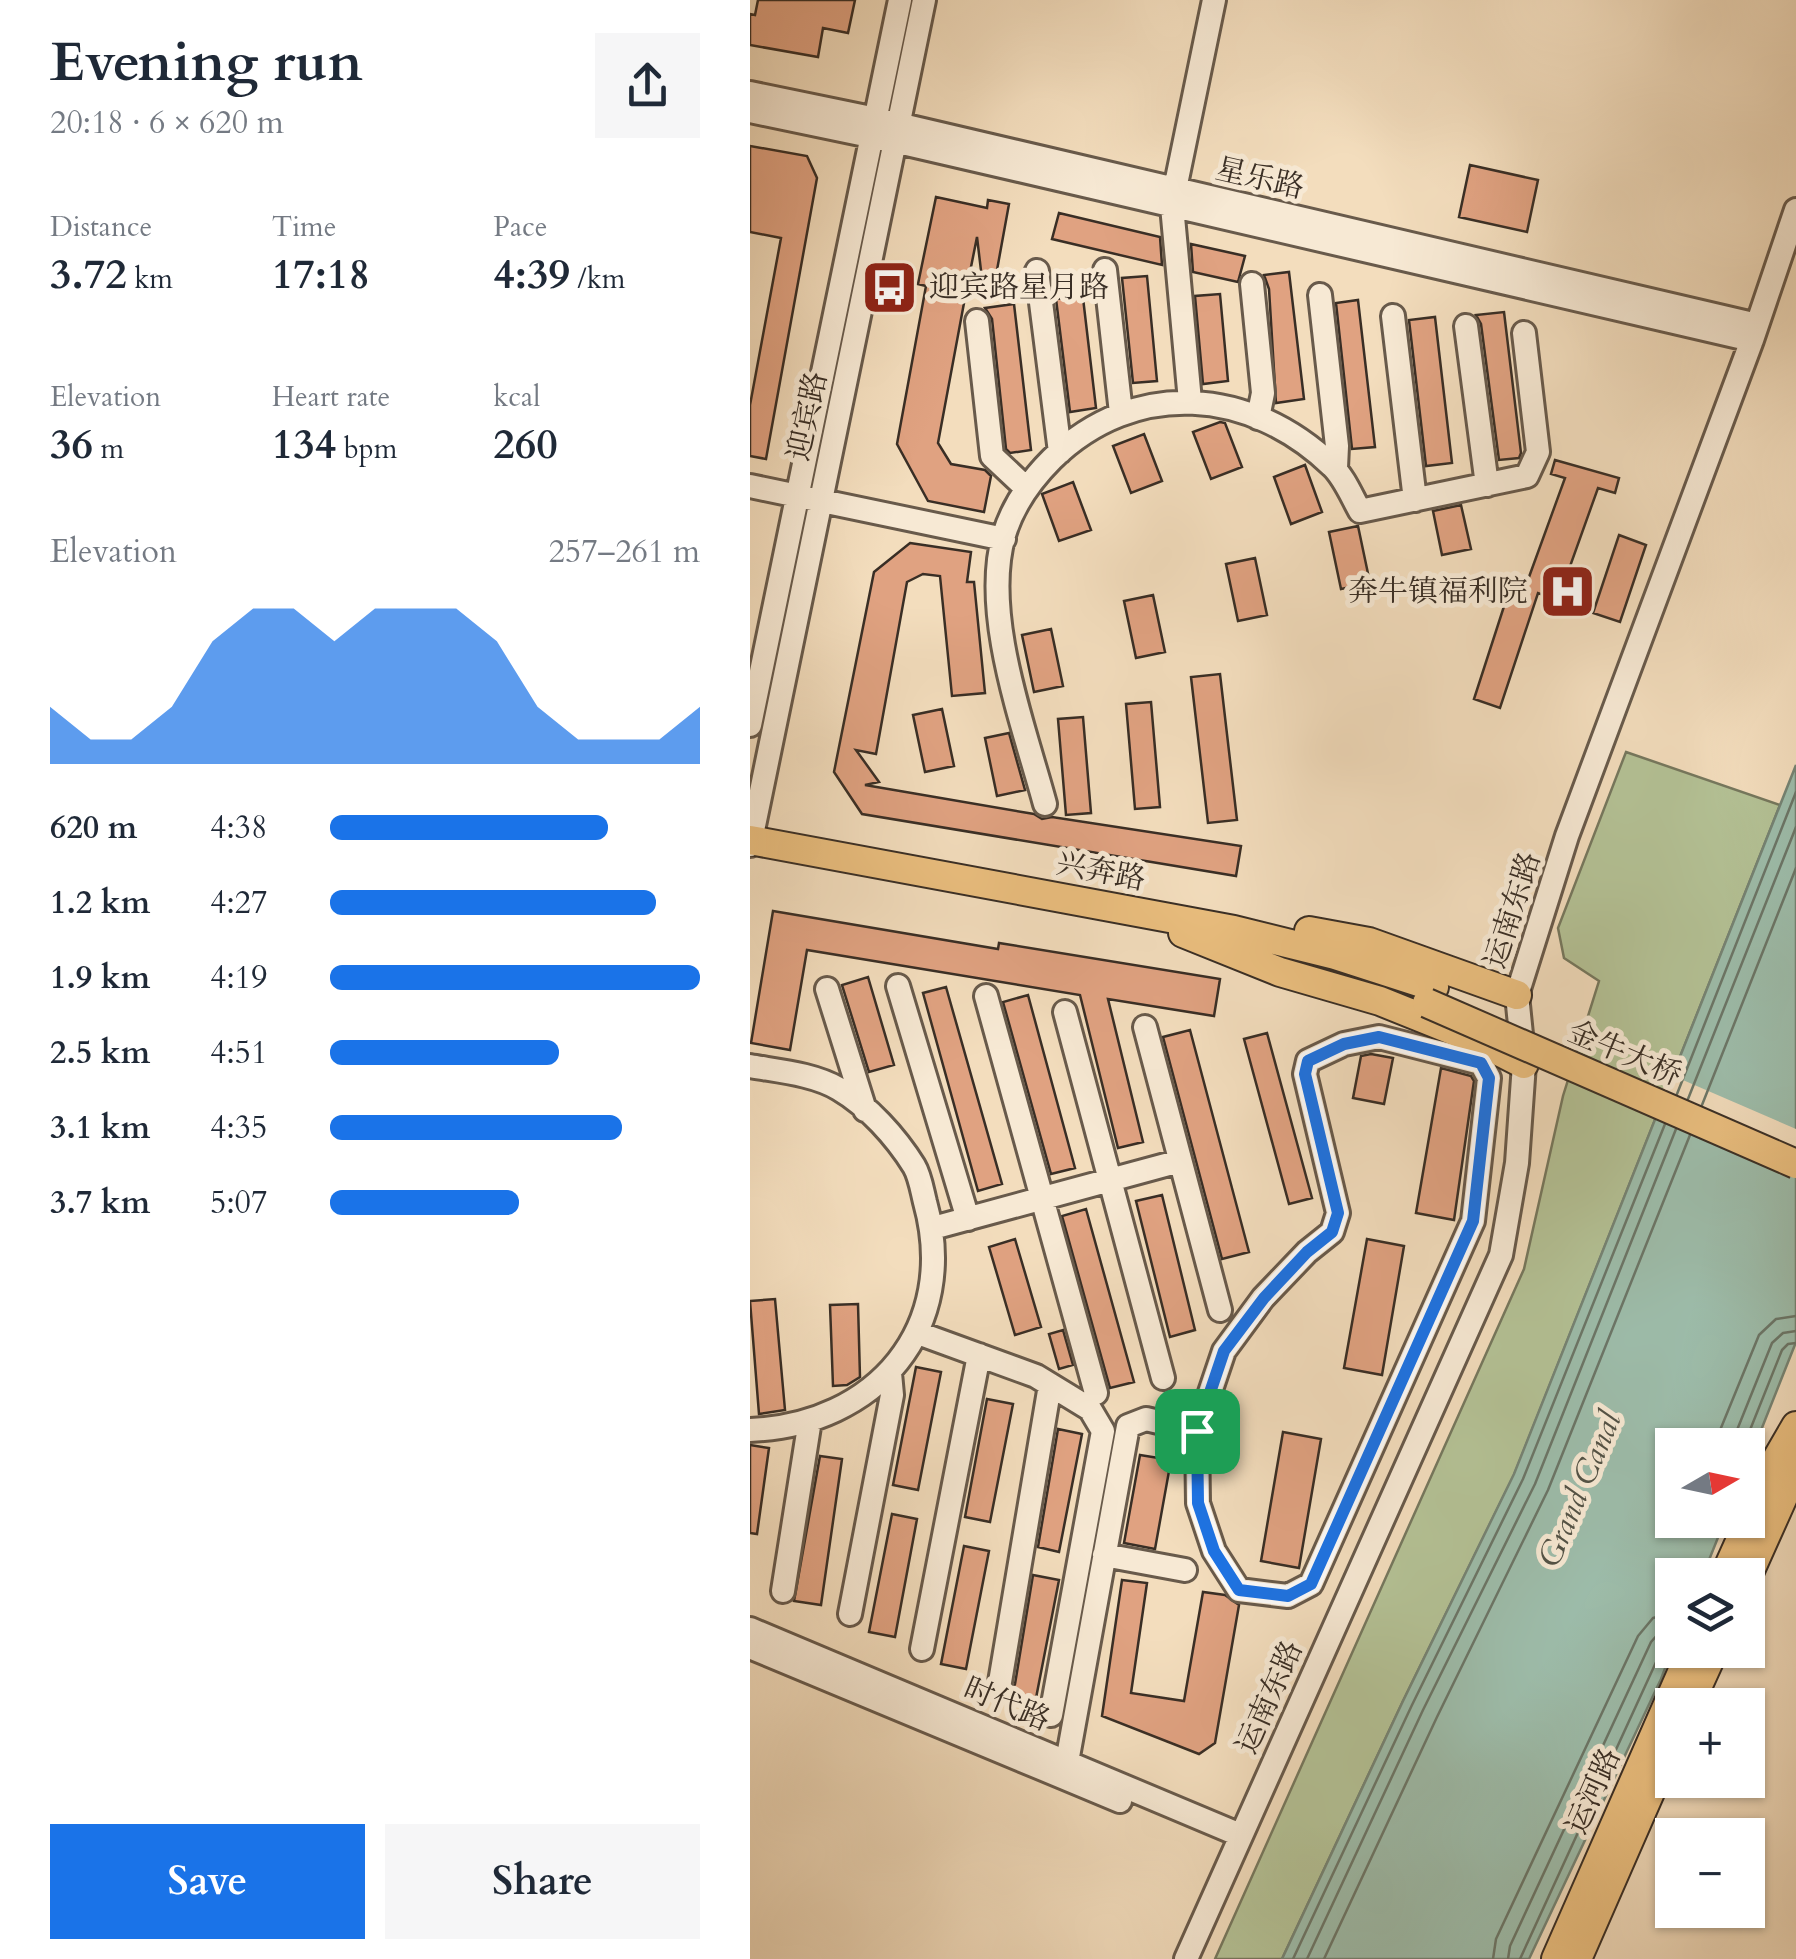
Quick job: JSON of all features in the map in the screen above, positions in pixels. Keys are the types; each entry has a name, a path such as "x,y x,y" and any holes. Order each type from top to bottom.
{"main road":[{"name":"兴奔路","path":"750,841 1335,955 1431,995"},
{"path":"750,857 1183,927 1273,924 1369,942 1517,995"},
{"path":"1183,927 1280,972 1380,1001 1477,1040 1524,1064"},
{"name":"金牛大桥","path":"1431,995 1536,1029 1796,1147"},
{"name":"金牛大桥","path":"1431,995 1796,1164"},
{"path":"1733,1558 1778,1456 1796,1426"},
{"path":"1756,1558 1796,1468"},
{"name":"运河路","path":"1556,1959 1684,1668"},
{"name":"运河路","path":"1577,1959 1655,1781"}],"street":[{"name":"迎宾路","path":"750,841 809,499 885,130 900,0"},
{"name":"迎宾路","path":"885,130 924,0"},
{"path":"1190,402 1173,197 1214,0"},
{"name":"星乐路","path":"750,93 885,130 1754,332"},
{"name":"星乐路","path":"750,111 885,130"},
{"name":"运南东路","path":"1186,1959 1501,1256 1517,1163 1524,1064 1517,995 1567,836 1796,210"},
{"path":"1105,270 1122,413"},
{"path":"1037,271 1060,452"},
{"path":"1252,284 1263,393 1258,418"},
{"path":"1320,295 1338,446 1336,468"},
{"path":"1392,316 1415,500"},
{"path":"977,321 992,456 1026,488"},
{"path":"1466,326 1487,485"},
{"path":"1045,804 995,599 1004,539 1026,488 1071,440 1122,413 1190,402 1238,410 1288,431 1336,468 1360,511 1528,476 1538,452 1524,333"},
{"path":"750,486 1004,539"},
{"name":"迎宾路","path":"750,725 809,499"},
{"path":"898,986 968,1219"},
{"path":"827,989 865,1111"},
{"path":"986,996 1096,1393"},
{"path":"1065,1012 1163,1378"},
{"path":"1145,1027 1220,1310"},
{"path":"1379,1037 1481,1063 1489,1078 1473,1221 1311,1584 1288,1596 1239,1590 1214,1551 1198,1503 1197,1431 1224,1351 1264,1298 1307,1252 1332,1232 1338,1213 1305,1074 1308,1061 1344,1044 1379,1037"},
{"path":"750,1066 791,1073 838,1088 883,1125 916,1168 933,1228 934,1273 918,1333 890,1373 844,1409 786,1429 750,1430"},
{"path":"933,1228 1180,1161"},
{"path":"918,1333 1050,1385 1090,1409 1103,1430 1051,1715"},
{"path":"922,1649 979,1355"},
{"path":"850,1614 892,1395 890,1373"},
{"path":"1000,1682 1050,1385"},
{"path":"1067,1762 1128,1426 1146,1419 1197,1431"},
{"path":"783,1591 810,1420"},
{"path":"1104,1555 1186,1570"},
{"name":"时代路","path":"750,1628 1067,1762 1237,1842"},
{"name":"时代路","path":"750,1647 1237,1842"}],"shaded area":[{"path":"1626,752 1780,805 1514,1475 1282,1959 1215,1959 1524,1269 1563,1096 1599,981 1564,958 1558,928"}],"water":[{"name":"Grand Canal","path":"1796,765 1796,1342 1762,1428 1655,1428 1655,1538 1718,1538 1710,1558 1655,1558 1655,1668 1665,1668 1661,1679 1529,1959 1282,1959 1514,1474"}],"pier":[{"path":"1669,1074 1796,1129 1796,1169 1655,1108"}],"building":[{"path":"758,0 855,0 848,33 823,28 818,57 750,45 750,14 755,15"},
{"path":"750,146 807,156 817,178 766,459 750,456 750,405 781,238 750,232"},
{"path":"1470,165 1538,180 1527,232 1459,217"},
{"path":"936,197 987,208 988,200 1009,204 995,281 982,279 977,237 969,277 955,274 949,300 964,303 938,443 951,464 985,470 991,476 984,512 928,501 897,444 926,286 918,284"},
{"path":"1059,213 1160,237 1162,265 1052,239"},
{"path":"1191,244 1245,256 1238,282 1193,272"},
{"path":"1289,272 1304,399 1276,403 1269,289 1264,275"},
{"path":"1147,276 1157,381 1133,383 1122,278"},
{"path":"1081,281 1096,408 1070,412 1056,299 1075,297 1055,293 1054,285"},
{"path":"1220,294 1228,381 1203,384 1195,296"},
{"path":"1358,300 1375,447 1352,449 1336,303"},
{"path":"1014,304 1031,450 1010,453 1006,449 992,319 985,308"},
{"path":"1504,312 1521,453 1519,458 1499,460 1481,324 1476,315"},
{"path":"1435,317 1452,463 1426,466 1409,320"},
{"path":"1225,423 1242,467 1211,479 1193,432"},
{"path":"1144,434 1162,481 1131,493 1113,446"},
{"path":"1555,460 1619,478 1615,493 1598,488 1558,600 1538,593 1500,708 1474,699 1508,594 1521,599 1565,478 1551,474"},
{"path":"1305,465 1322,512 1291,524 1274,477"},
{"path":"1073,482 1091,530 1059,541 1042,494"},
{"path":"1461,505 1471,549 1442,555 1433,511"},
{"path":"1358,526 1370,583 1341,589 1329,532"},
{"path":"1619,535 1646,545 1620,622 1593,613"},
{"path":"910,543 971,552 967,582 974,582 985,693 952,696 940,576 923,574 907,582 876,754 856,750 879,782 865,785 1034,814 1042,819 1052,817 1241,846 1236,876 862,814 834,772 874,572"},
{"path":"1255,558 1267,615 1238,621 1226,564"},
{"path":"1153,595 1165,652 1136,658 1124,601"},
{"path":"1051,629 1063,686 1034,692 1022,635"},
{"path":"1220,674 1237,820 1208,823 1191,677"},
{"path":"1151,702 1160,807 1135,809 1126,704"},
{"path":"942,709 954,766 925,772 913,715"},
{"path":"1083,717 1091,813 1066,815 1058,719"},
{"path":"1009,733 1025,790 997,796 985,738"},
{"path":"773,911 998,949 999,943 1220,979 1214,1016 1108,999 1143,1142 1118,1148 1080,995 807,950 790,1050 751,1043"},
{"path":"868,977 894,1065 869,1072 842,985"},
{"path":"946,987 1002,1184 978,1191 923,993"},
{"path":"1028,995 1075,1168 1051,1174 1003,1002"},
{"path":"1190,1030 1249,1252 1222,1259 1163,1037"},
{"path":"1267,1033 1312,1198 1289,1204 1244,1039"},
{"path":"1361,1056 1393,1058 1384,1104 1353,1098"},
{"path":"1441,1068 1471,1076 1474,1081 1454,1220 1416,1213"},
{"path":"1162,1195 1195,1330 1170,1337 1136,1201"},
{"path":"1086,1209 1134,1382 1110,1388 1062,1216"},
{"path":"1015,1239 1041,1327 1015,1335 989,1247"},
{"path":"1367,1239 1404,1246 1382,1375 1344,1368"},
{"path":"775,1299 785,1410 759,1414 750,1301"},
{"path":"858,1304 860,1377 847,1385 833,1386 830,1305"},
{"path":"1063,1330 1073,1365 1059,1369 1049,1334"},
{"path":"916,1367 941,1372 918,1490 893,1485"},
{"path":"987,1399 1013,1404 990,1522 965,1517"},
{"path":"1058,1429 1082,1434 1059,1552 1038,1547"},
{"path":"1283,1432 1321,1439 1299,1568 1261,1561"},
{"path":"750,1445 769,1448 757,1534 750,1533"},
{"path":"1140,1455 1171,1460 1155,1549 1124,1543"},
{"path":"820,1456 842,1459 821,1605 794,1601"},
{"path":"892,1514 917,1519 895,1637 869,1632"},
{"path":"964,1546 989,1551 966,1669 941,1664"},
{"path":"1033,1575 1059,1580 1036,1698 1010,1693 1015,1684"},
{"path":"1122,1580 1147,1583 1131,1693 1184,1701 1203,1592 1225,1595 1239,1605 1215,1743 1199,1754 1102,1716"}],"place":[{"name":"迎宾路星月路","path":"890,287"},
{"name":"奔牛镇福利院","path":"1567,591"}],"route":[{"path":"1379,1037 1481,1063 1489,1078 1473,1221 1311,1584 1288,1596 1239,1590 1214,1551 1198,1503 1197,1431 1224,1351 1264,1298 1307,1252 1332,1232 1338,1213 1305,1074 1308,1061 1344,1044 1379,1037"}]}
